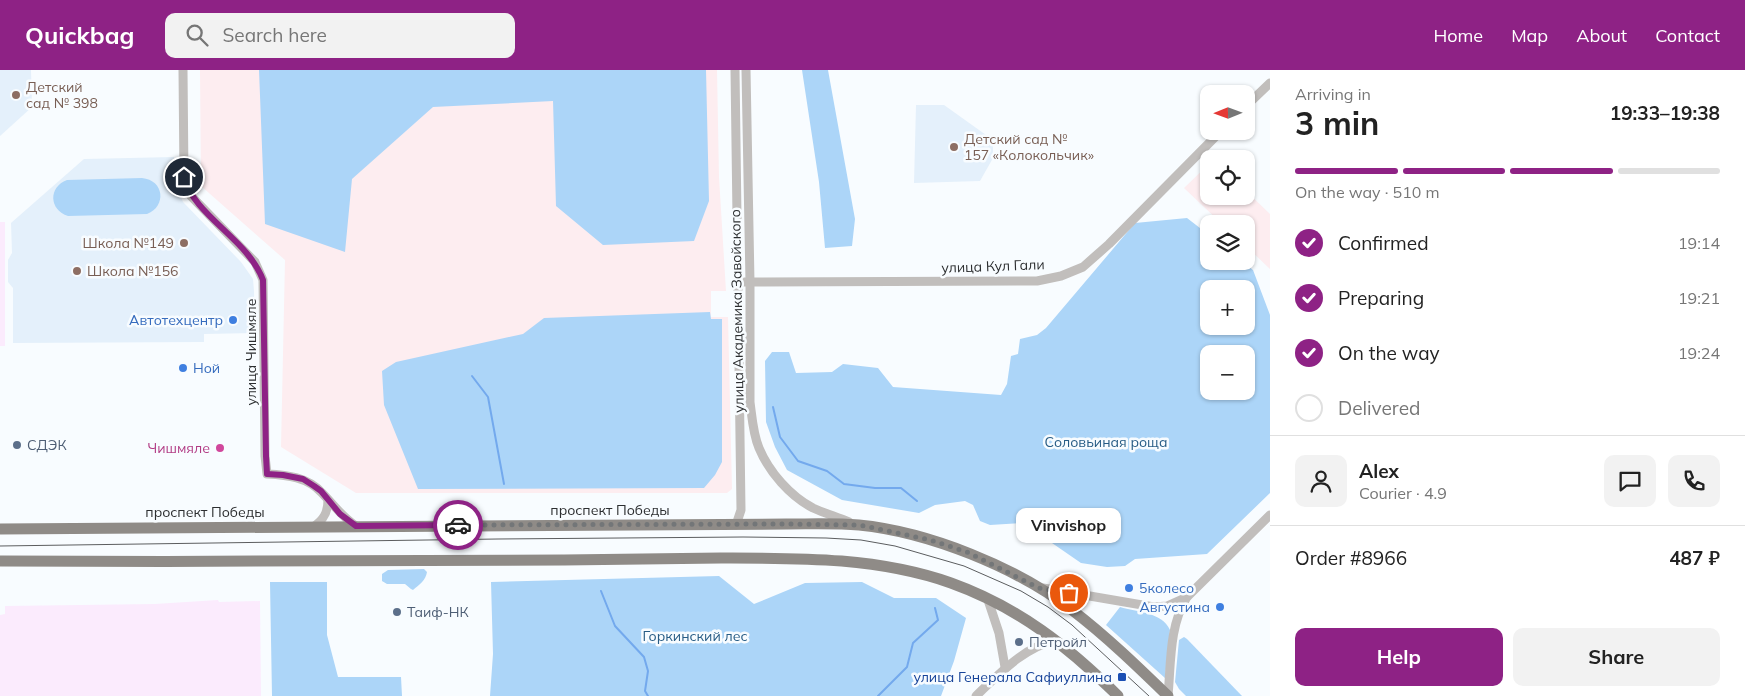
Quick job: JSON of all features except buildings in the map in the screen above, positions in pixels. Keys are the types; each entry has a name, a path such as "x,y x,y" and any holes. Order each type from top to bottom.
{"main road":[{"name":"проспект Победы","path":"0,529 860,525 930,540 967,552 1039,588 1071,609 1118,648 1168,696"},
{"path":"0,560 251,562 735,558 863,562 899,569 952,584 988,600 1040,628 1118,696"}],"street":[{"name":"улица Чишмяле","path":"183,70 184,177 186,187 191,196 255,262 263,280 267,474 303,479 321,491 340,514 356,526"},
{"name":"улица Академика Завойского","path":"735,70 741,510 736,525"},
{"name":"улица Академика Завойского","path":"746,70 750,402 758,448 772,472 791,492 811,507 860,525"},
{"path":"1255,97 1270,83"},
{"name":"улица Кул Гали","path":"738,282 1037,282 1061,276 1083,266 1110,244 1212,140"},
{"path":"313,527 320,522 327,512 328,500"},
{"path":"1168,696 1176,625 1180,609 1187,597 1270,515"},
{"path":"1039,588 1154,607 1167,606 1187,597"},
{"path":"988,600 1006,668"},
{"path":"976,696 1006,668 1040,645 1056,640"}],"shaded area":[{"name":"Детский сад № 398","path":"0,70 31,70 32,107 0,136"},
{"path":"200,70 717,70 719,177 726,291 711,291 711,317 728,317 732,489 727,493 356,493 281,447 285,260 201,186"},
{"name":"Детский сад № 157 «Колокольчик»","path":"916,105 944,105 993,140 993,158 980,181 914,183"},
{"path":"174,157 175,183 183,202 241,262 253,279 255,333 204,334 204,342 13,343 13,288 8,282 8,260 12,253 11,223 84,159"},
{"path":"1200,173 1200,203 1184,188"},
{"path":"1255,200 1270,214 1270,269 1255,255 1255,215 1212,215 1202,205 1255,205"},
{"path":"0,222 5,222 5,346 0,346"},
{"path":"218,600 219,602 260,601 261,696 0,696 0,615 5,614 5,606 155,604"}],"green space":[{"path":"259,70 706,70 709,201 694,241 603,245 556,206 553,101 433,107 352,179 345,252 265,224"},
{"path":"802,70 828,70 855,219 852,246 825,248 819,182"},
{"path":"142,178 155,183 159,188 160,194 158,205 147,214 68,216 57,209 54,204 53,198 56,188 67,180"},
{"name":"Соловьиная роща","path":"1187,218 1200,228 1200,270 1253,270 1270,315 1270,493 1207,554 1135,559 1125,566 1107,567 1081,563 1023,523 990,525 980,521 973,505 965,501 935,505 919,513 842,500 787,470 775,447 766,422 765,361 772,352 789,352 796,373 832,372 843,364 878,368 893,387 1001,395 1007,384 1011,356 1018,354 1020,339 1037,335 1046,328 1135,223"},
{"path":"710,312 711,319 722,319 722,462 715,475 704,488 418,489 384,405 382,371 396,362 523,334 544,318"},
{"path":"424,569 427,572 425,577 413,590 405,584 387,584 382,581 382,574 388,570"},
{"name":"Горкинский лес","path":"719,576 754,604 805,583 862,582 894,598 936,598 966,618 954,661 941,696 490,696 493,654 491,582"},
{"path":"270,582 327,582 327,635 338,677 401,677 402,696 272,696"},
{"path":"1120,607 1155,616 1166,624 1170,630 1165,678 1106,625"},
{"path":"1184,637 1242,696 1186,696 1179,689 1175,682 1179,640"}],"waterway":[{"path":"472,376 488,397 504,484"},
{"path":"773,407 780,437 798,461 827,471 844,484 875,488 901,488 917,501"},
{"path":"601,591 615,626 644,657 648,671 645,691 648,696"},
{"path":"878,696 907,667 913,643 938,620 935,608"}],"tram line":[{"path":"0,546 743,537 861,540 895,546 964,566 1021,591 1048,607 1072,625 1149,696"}],"way so far":[{"path":"458,525 860,525 930,540 967,552 1039,588 1069,593"}],"place":[{"name":"Детский сад № 398","path":"16,95"},
{"name":"Детский сад № 157 «Колокольчик»","path":"954,147"},
{"name":"Школа №149","path":"184,243"},
{"name":"Школа №156","path":"77,271"},
{"name":"Автотехцентр","path":"233,320"},
{"name":"Ной","path":"183,368"},
{"name":"СДЭК","path":"17,445"},
{"name":"Чишмяле","path":"220,448"},
{"name":"5колесо","path":"1129,588"},
{"name":"Vinvishop","path":"1069,593"},
{"name":"Августина","path":"1220,607"},
{"name":"Таиф-НК","path":"397,612"},
{"name":"Петройл","path":"1019,642"},
{"name":"улица Генерала Сафиуллина","path":"1122,677"}],"route":[{"path":"184,177 186,187 191,196 255,262 263,280 267,474 303,479 321,491 340,514 356,526 458,525"}]}
